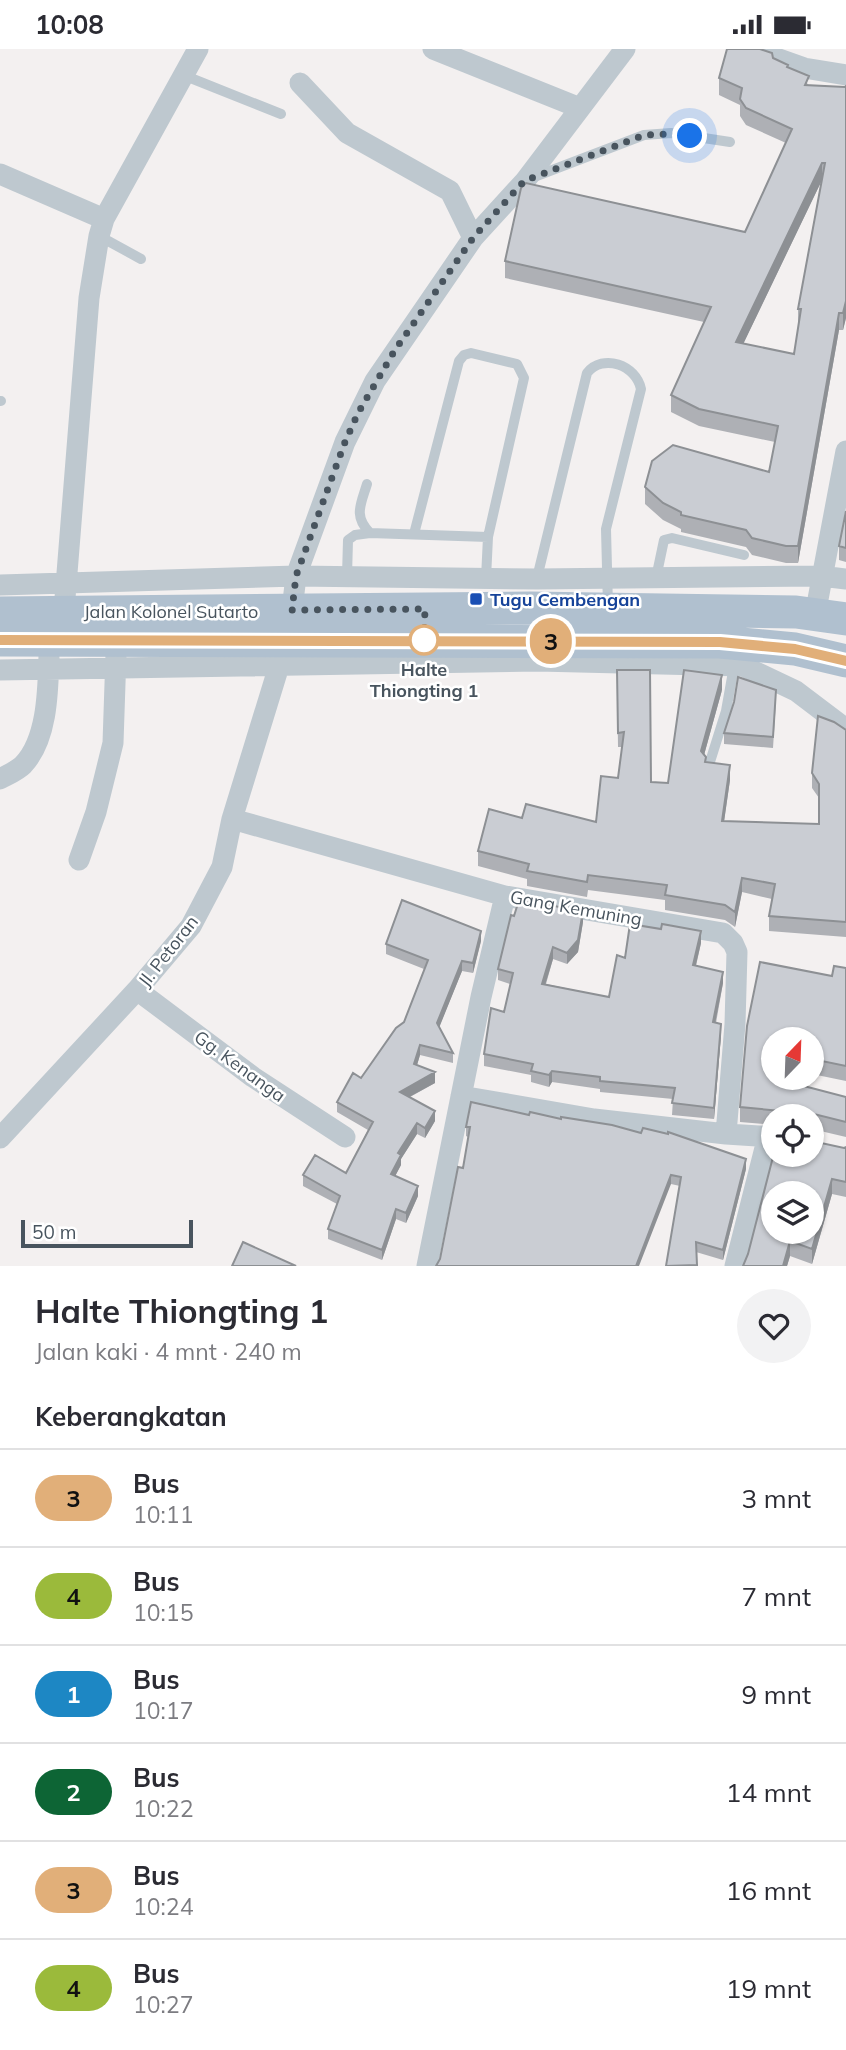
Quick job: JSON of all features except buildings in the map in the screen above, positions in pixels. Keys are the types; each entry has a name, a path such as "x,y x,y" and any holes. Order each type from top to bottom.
{"main road":[{"name":"Jalan Kolonel Sutarto","path":"0,640 57,626 116,653 284,639 534,594 607,594 830,617"},
{"name":"Jalan Kolonel Sutarto","path":"0,613 57,626 538,651 631,652 720,642 795,649 846,661"}],"street":[{"path":"0,779 21,767 35,747 42,724 57,626 89,298 102,227 198,49"},
{"path":"433,49 580,109"},
{"name":"Jl. Petoran","path":"0,1138 137,990 191,926 222,867 232,819 284,639 296,576 345,442 375,381 473,238 524,181 625,49"},
{"path":"751,49 804,68 846,75"},
{"path":"300,83 347,133 450,191 473,238"},
{"path":"0,174 102,227"},
{"path":"830,617 821,576 846,451"},
{"path":"0,670 57,626 296,576 486,578 534,594"},
{"path":"607,594 656,578 821,576 846,579"},
{"path":"0,585 57,626"},
{"path":"631,652 744,666 796,691 846,729"},
{"path":"79,860 96,812 113,743 116,653"},
{"name":"Gang Kemuning","path":"232,819 505,896 717,931 727,937 737,952 726,1134"},
{"path":"427,1266 505,896"},
{"name":"Gg. Kenanga","path":"137,990 253,1077 345,1137"},
{"path":"461,1096 594,1119 761,1136"},
{"path":"735,1266 762,1167"}],"lane":[{"path":"183,75 281,114"},
{"path":"524,181 644,135 671,134 730,142"},
{"path":"102,227 141,259"},
{"path":"414,534 459,361 471,352 517,364 524,377 488,537 486,578"},
{"path":"534,594 587,373 593,366 611,363 631,370 637,376 641,389 606,529 607,594"},
{"path":"367,484 359,512 362,525 370,533"},
{"path":"347,576 348,540 355,535 370,533 488,537"},
{"path":"656,578 664,540 672,538 744,555"},
{"path":"709,765 726,711 734,666"}],"bus line":[{"name":"3","path":"0,640 116,638 720,642 795,649 846,661"}],"place":[{"name":"Tugu Cembengan","path":"476,599"},
{"name":"Halte Thiongting 1","path":"424,640"}],"route":[{"path":"424,640 425,609 292,610 296,576 358,413 395,350 473,238 524,181 644,135 690,136"}]}
